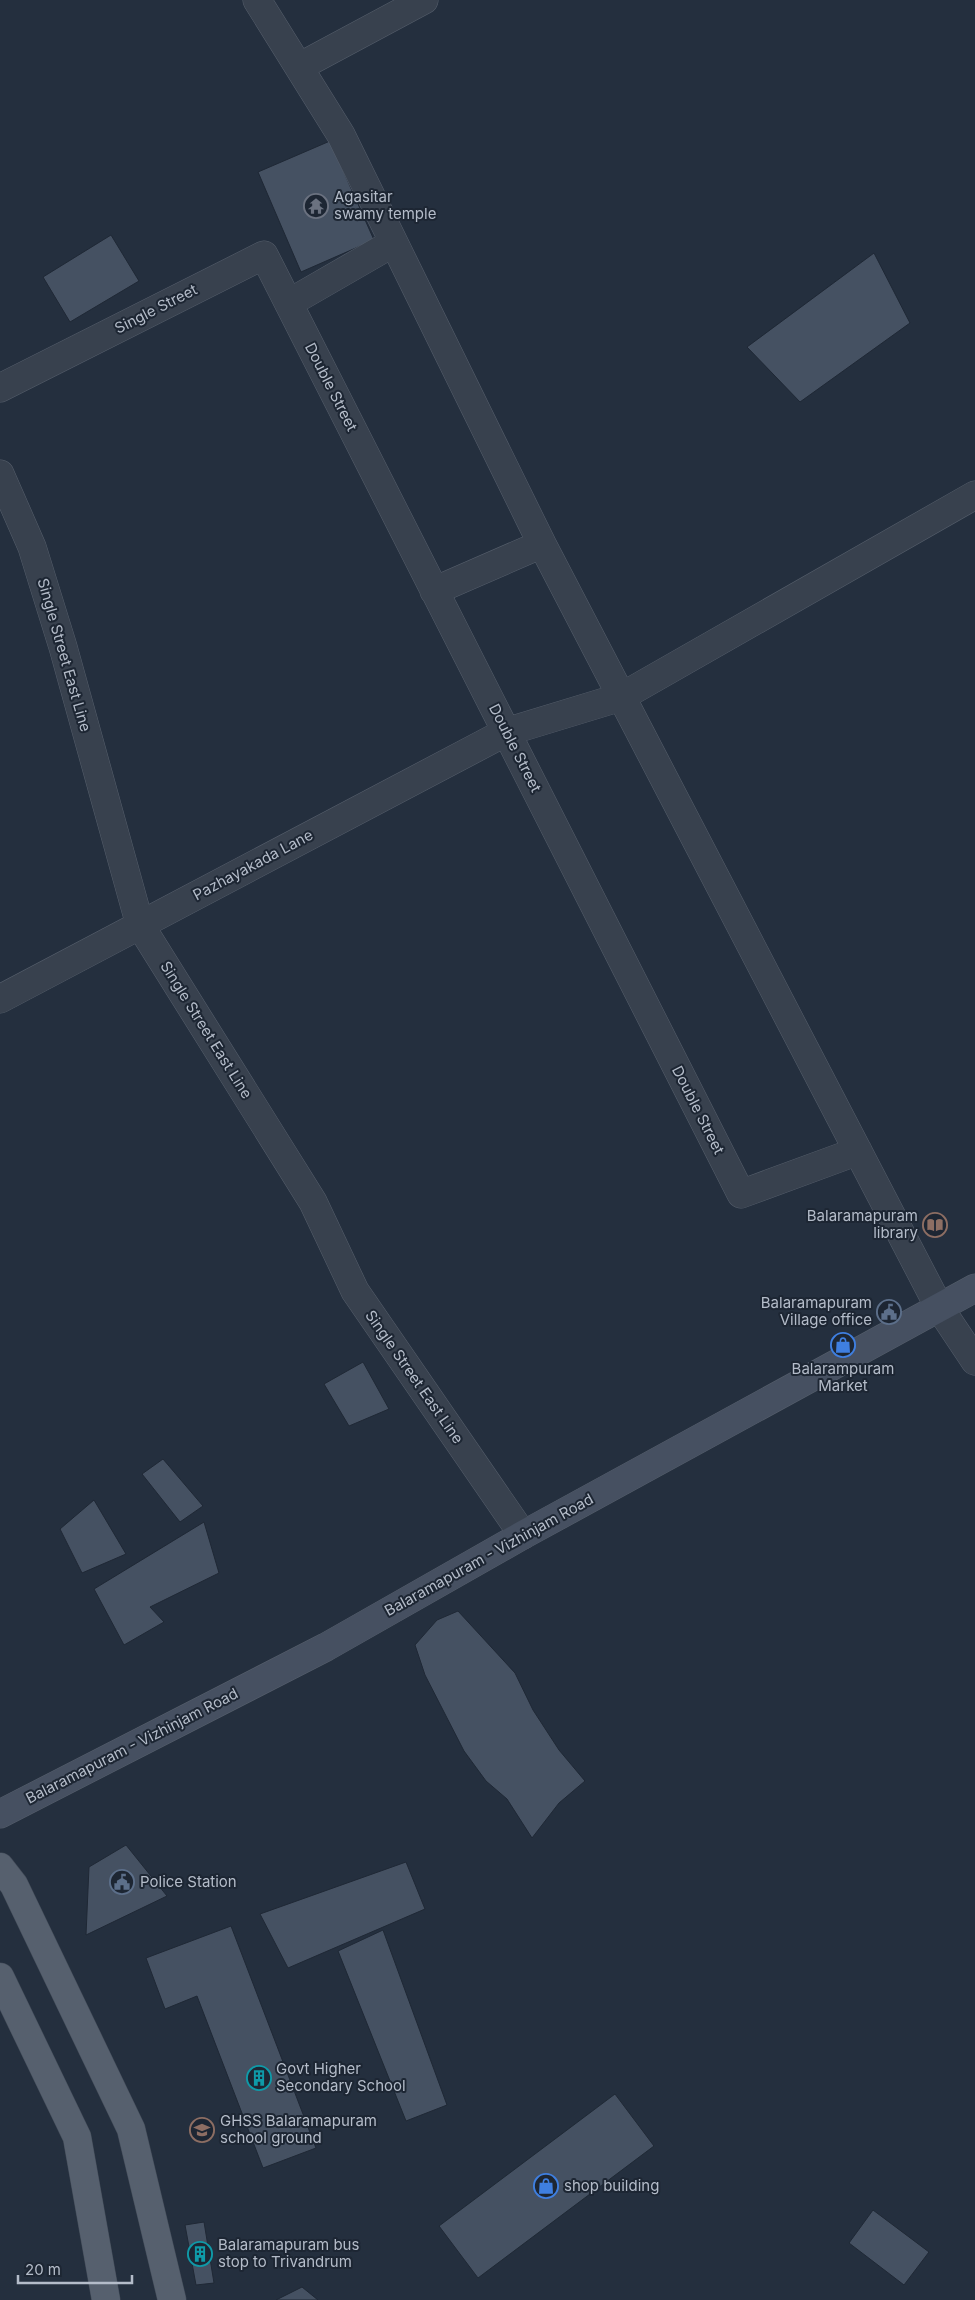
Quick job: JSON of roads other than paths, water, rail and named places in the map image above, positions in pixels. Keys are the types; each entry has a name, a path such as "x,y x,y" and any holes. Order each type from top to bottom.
{"main road":[{"name":"Balaramapuram - Vizhinjam Road","path":"0,1814 326,1647 523,1535 975,1288"},
{"path":"0,1867 14,1885 131,2129 172,2300"},
{"path":"0,1977 77,2138 106,2300"}],"street":[{"path":"257,0 341,135 542,544 621,697 939,1307 975,1361"},
{"path":"299,67 424,0"},
{"path":"288,304 393,243"},
{"name":"Single Street","path":"0,388 264,255 288,304"},
{"name":"Double Street","path":"288,304 741,1194 858,1151"},
{"name":"Single Street East Line","path":"0,474 35,556 63,647 140,925 313,1202 355,1291 523,1535"},
{"name":"Pazhayakada Lane","path":"0,999 506,732 621,697 975,495"},
{"path":"434,591 542,544"}],"place":[{"name":"Agasitar swamy temple","path":"316,206"},
{"name":"Balaramapuram library","path":"935,1225"},
{"name":"Balaramapuram Village office","path":"889,1312"},
{"name":"Balarampuram Market","path":"843,1345"},
{"name":"Police Station","path":"122,1882"},
{"name":"Govt Higher Secondary School","path":"259,2078"},
{"name":"GHSS Balaramapuram school ground","path":"202,2130"},
{"name":"shop building","path":"546,2186"},
{"name":"Balaramapuram bus stop to Trivandrum","path":"200,2254"}]}
